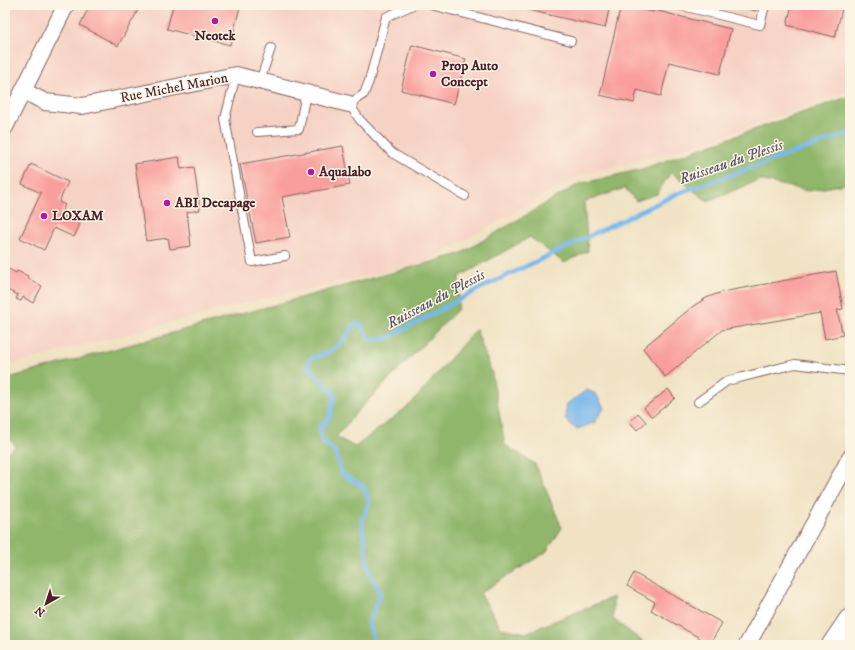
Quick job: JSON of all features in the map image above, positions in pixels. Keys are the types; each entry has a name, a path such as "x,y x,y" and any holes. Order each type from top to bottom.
{"street":[{"path":"5,127 66,5"},
{"name":"Rue Michel Marion","path":"24,91 45,102 82,106 236,75 349,104"},
{"path":"747,645 850,458"}],"lane":[{"path":"413,5 386,17 364,94 349,104 360,120 392,153 465,196"},
{"path":"431,5 571,41"},
{"path":"678,5 760,25 765,5"},
{"path":"260,81 271,48"},
{"path":"236,75 225,119 252,262 285,256"},
{"path":"257,132 299,129 306,93"},
{"path":"698,402 727,381 795,364 850,372"}],"shaded area":[{"path":"5,5 850,5 850,90 700,144 581,175 424,263 250,302 5,366"}],"green space":[{"path":"850,96 850,183 808,191 760,180 707,201 671,172 657,194 636,201 625,188 584,202 588,251 564,263 530,237 459,277 458,309 355,414 336,437 355,447 411,404 476,329 492,374 505,445 535,464 562,528 546,552 480,593 501,628 526,633 613,597 613,619 647,645 5,645 5,454 16,446 5,434 5,379 460,254 579,184 642,169"}],"water":[{"path":"587,390 596,394 604,408 594,423 577,429 567,422 565,413 567,404"}],"building":[{"path":"90,5 141,5 118,46 80,25"},
{"name":"Neotek","path":"173,5 232,5 240,7 230,45 167,29"},
{"path":"507,5 610,5 605,28"},
{"path":"621,5 653,12 654,10 731,29 720,74 669,62 661,96 637,90 634,103 600,95"},
{"path":"734,5 758,5 756,11"},
{"path":"792,5 843,5 835,37 787,25"},
{"path":"412,45 466,59 454,104 401,90"},
{"path":"343,146 350,185 282,197 290,237 256,243 240,164"},
{"path":"179,157 181,169 194,167 200,210 187,212 191,246 170,249 168,238 146,241 135,164"},
{"path":"31,164 68,182 59,202 65,205 60,215 80,224 74,237 54,228 44,250 20,238 41,193 22,184"},
{"path":"5,267 16,273 17,271 28,276 27,278 42,286 33,303 23,297 21,301 16,299 18,295 7,290 5,295"},
{"path":"836,271 843,309 837,310 843,335 825,339 820,313 722,330 665,377 643,348 692,307 706,298 722,292"},
{"path":"668,389 675,398 652,417 644,408"},
{"path":"638,413 646,422 637,430 630,422"},
{"path":"634,573 722,623 710,644 651,610 655,602 627,586"}],"waterway":[{"name":"Ruisseau du Plessis","path":"375,645 369,622 380,594 368,567 362,520 369,503 364,487 342,474 335,452 321,440 320,427 329,419 335,395 307,365 311,358 333,350 338,346 356,323 362,326 369,339 386,339 479,289 679,193 850,133"}],"place":[{"name":"Neotek","path":"215,21"},
{"name":"Prop Auto Concept","path":"433,74"},
{"name":"Aqualabo","path":"311,172"},
{"name":"ABI Decapage","path":"167,203"},
{"name":"LOXAM","path":"44,216"}]}
